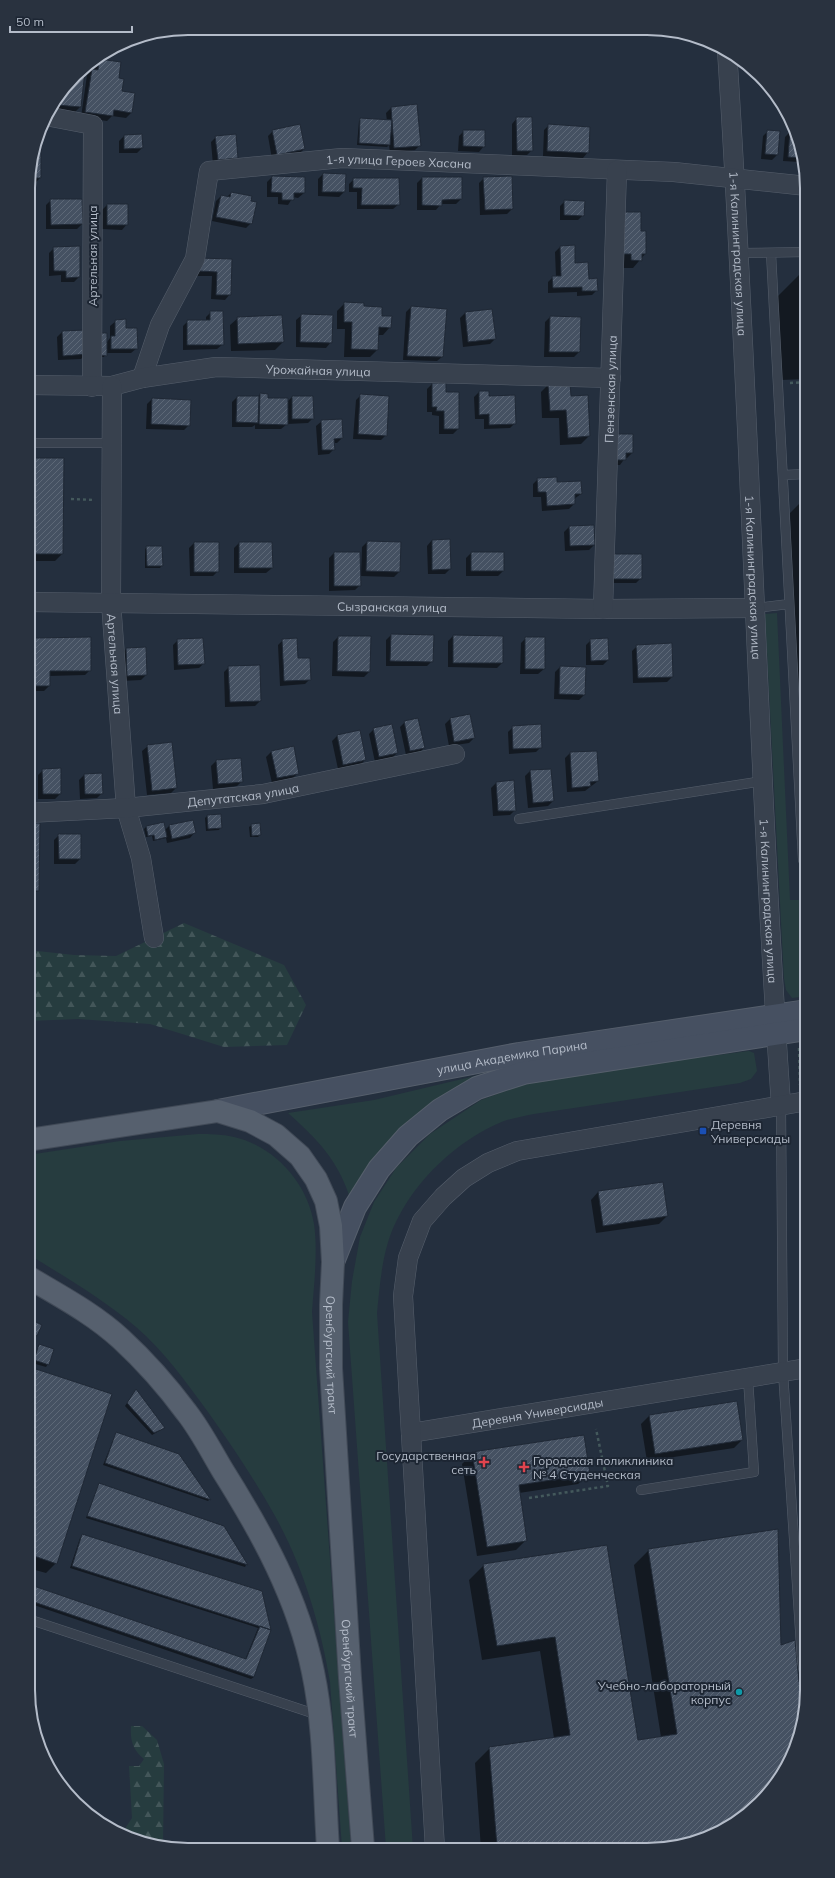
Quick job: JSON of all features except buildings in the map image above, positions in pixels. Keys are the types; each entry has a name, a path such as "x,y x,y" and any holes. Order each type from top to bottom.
{"main road":[{"name":"улица Академика Парина","path":"333,1262 355,1207 379,1168 413,1132 440,1110 477,1088 523,1073 776,1024 800,1014"},
{"name":"улица Академика Парина","path":"218,1111 519,1054 776,1024 800,1028"},
{"name":"Оренбургский тракт","path":"35,1139 218,1111 250,1121 276,1135 300,1156 316,1179 326,1201 332,1226 333,1262 331,1368 350,1678 363,1843"},
{"path":"35,1281 78,1306 120,1338 154,1372 188,1414 252,1516 280,1570 301,1624 313,1672 320,1716 328,1843"}],"street":[{"name":"1-я Калининградская улица","path":"727,58 739,253 762,781 781,1105"},
{"name":"Артельная улица","path":"52,117 93,125 92,387"},
{"name":"1-я улица Героев Хасана","path":"142,378 160,325 195,259 210,171 342,158 674,172 800,185"},
{"name":"Пензенская улица","path":"604,609 617,170"},
{"name":"Урожайная улица","path":"35,385 92,387 112,386 142,378 216,367 611,378"},
{"name":"Артельная улица","path":"112,386 111,602 126,808 141,858 154,938"},
{"name":"Сызранская улица","path":"35,602 604,609 755,608"},
{"name":"Депутатская улица","path":"35,812 126,808 264,794 455,754"},
{"path":"435,1843 403,1296 408,1258 422,1220 443,1197 464,1178 488,1163 517,1151 800,1102"},
{"name":"Деревня Универсиады","path":"411,1434 800,1369"}],"lane":[{"path":"739,253 800,252"},
{"path":"771,253 800,805"},
{"path":"35,443 112,443"},
{"path":"782,475 800,474"},
{"path":"755,608 789,604"},
{"path":"519,819 762,781"},
{"path":"781,1105 783,1372 800,1606"},
{"path":"641,1490 754,1472 748,1378"},
{"path":"35,1621 320,1716"}],"path":[{"path":"778,384 800,382"},
{"path":"71,499 112,500"},
{"path":"529,1498 608,1486 596,1429"}],"green space":[{"path":"777,613 790,900 800,900 800,997 792,998 786,990 784,979 765,614"},
{"path":"184,923 284,965 306,1005 287,1045 224,1047 150,1024 78,1019 35,1021 35,951 74,955 116,956"},
{"path":"749,1051 754,1053 757,1071 751,1079 740,1083 534,1114 504,1121 470,1139 439,1163 413,1193 403,1209 390,1236 384,1258 377,1313 413,1843 386,1843 348,1322 352,1281 360,1237 374,1202 396,1168 430,1134 481,1100 530,1082 616,1068"},
{"path":"479,1075 427,1108 402,1127 378,1155 350,1198 333,1161 317,1141 288,1113 374,1100"},
{"path":"198,1134 234,1137 249,1142 276,1158 287,1169 297,1181 311,1209 314,1224 316,1256 312,1312 351,1843 342,1843 330,1682 322,1640 310,1597 294,1555 275,1516 251,1476 208,1412 183,1378 156,1346 136,1327 110,1307 35,1258 35,1154 120,1141"},
{"path":"131,1726 142,1726 157,1740 164,1764 163,1841 148,1838 126,1830 126,1827 132,1818 129,1766 139,1766 144,1759 135,1749 131,1736"}],"place":[{"name":"Деревня Универсиады","path":"703,1131"},
{"name":"Государственная сеть","path":"484,1462"},
{"name":"Городская поликлиника № 4 Студенческая","path":"524,1467"},
{"name":"Учебно-лабораторный корпус","path":"739,1692"}]}
